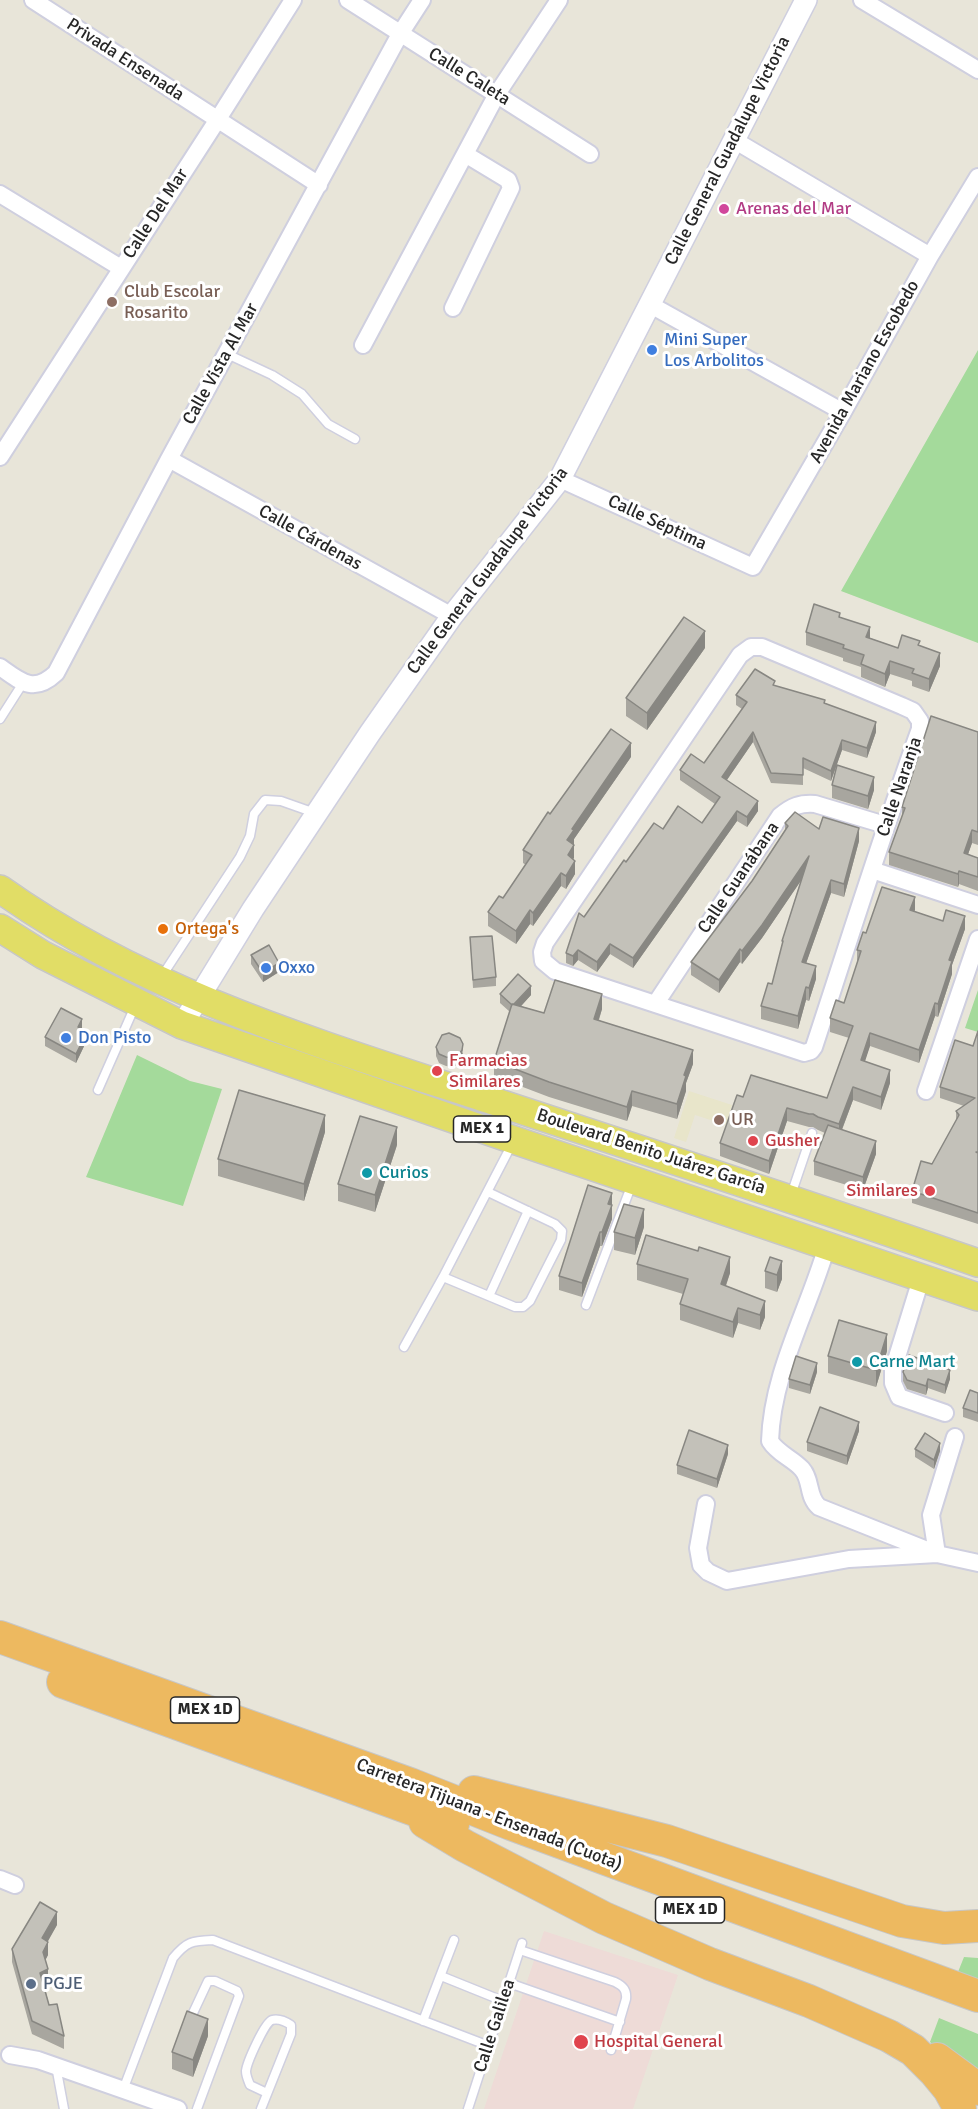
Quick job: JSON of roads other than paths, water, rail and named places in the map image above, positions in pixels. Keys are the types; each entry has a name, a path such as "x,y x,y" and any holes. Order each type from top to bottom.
{"highway":[{"name":"Carretera Tijuana - Ensenada (Cuota)","path":"0,1637 978,2016"},
{"name":"Carretera Tijuana - Ensenada (Cuota)","path":"0,1659 406,1795 511,1824 978,1996"},
{"path":"960,2109 949,2089 935,2072 913,2050 889,2036 809,2001 710,1964 604,1918 431,1827 406,1795 431,1785 474,1792 677,1844 902,1921 944,1928 978,1926"},
{"path":"595,1823 916,1940 978,1947"},
{"path":"604,1918 660,1934 879,2021 914,2042 978,2089"}],"main road":[{"name":"Boulevard Benito Juárez García","path":"0,890 30,911 107,956 197,997 270,1025 978,1263"},
{"name":"Boulevard Benito Juárez García","path":"0,928 43,955 182,1025 978,1297"}],"street":[{"name":"Privada Ensenada","path":"33,0 319,185"},
{"name":"Calle Del Mar","path":"0,457 292,0"},
{"name":"Calle Caleta","path":"348,0 590,153"},
{"name":"Calle Vista Al Mar","path":"23,683 34,685 46,682 56,673 169,459 400,34 422,0"},
{"path":"363,345 497,94 559,0"},
{"name":"Calle General Guadalupe Victoria","path":"182,1025 197,997 253,909 370,733 452,616 560,479 806,0"},
{"path":"862,0 978,70"},
{"path":"734,140 930,256"},
{"path":"453,308 511,188 508,180 465,154"},
{"name":"Avenida Mariano Escobedo","path":"753,567 930,256 978,177"},
{"path":"0,194 121,268"},
{"path":"649,304 843,412"},
{"name":"Calle Cárdenas","path":"169,459 452,616"},
{"name":"Calle Séptima","path":"560,479 753,567"},
{"name":"Calle Naranja","path":"751,647 762,647 902,706 917,716 920,729 885,825 811,1051 804,1053 555,971 543,961 542,952 545,943 740,655 751,647"},
{"path":"0,667 23,683"},
{"name":"Calle Guanábana","path":"656,1003 780,816 792,806 804,803 815,804 885,825"},
{"path":"872,870 978,905"},
{"path":"926,1091 978,939"},
{"path":"827,1246 777,1388 770,1441 781,1454 803,1470 812,1500 819,1507 937,1554 978,1563"},
{"path":"921,1279 893,1370 893,1383 899,1397 945,1413"},
{"path":"937,1554 931,1515 955,1437"},
{"path":"706,1504 698,1548 701,1565 708,1572 728,1581 849,1559 937,1554"},
{"path":"10,2055 55,2066 178,2109"}],"lane":[{"path":"227,354 272,375 302,394 328,424 355,439"},
{"path":"0,719 23,683"},
{"path":"160,980 240,857 250,836 254,814 265,800 281,801 316,813"},
{"path":"98,1090 136,1003"},
{"path":"790,1198 812,1133"},
{"path":"405,1347 514,1140"},
{"path":"586,1305 633,1181"},
{"path":"442,1277 519,1308 527,1304 561,1240 559,1227 488,1192"},
{"path":"489,1296 528,1211"},
{"path":"123,2090 173,1958 184,1945 196,1941 213,1940 489,2046"},
{"path":"423,2021 454,1940"},
{"name":"Calle Galilea","path":"468,2109 521,1947 620,1984 627,1993 620,2022"},
{"path":"441,1976 503,2001"},
{"path":"193,2013 208,1982 215,1981 237,1991 239,1996 197,2109"},
{"path":"509,1983 620,2022 611,2050"},
{"path":"261,2109 292,2029 291,2025 274,2019 266,2024 246,2068 249,2085 267,2093"},
{"path":"55,2066 64,2109"}],"place":[{"name":"Arenas del Mar","path":"724,209"},
{"name":"Club Escolar Rosarito","path":"112,302"},
{"name":"Mini Super Los Arbolitos","path":"652,350"},
{"name":"Ortega's","path":"163,929"},
{"name":"Oxxo","path":"266,968"},
{"name":"Don Pisto","path":"66,1038"},
{"name":"Farmacias Similares","path":"437,1071"},
{"name":"UR","path":"719,1120"},
{"name":"Gusher","path":"753,1141"},
{"name":"Curios","path":"367,1173"},
{"name":"Similares","path":"930,1191"},
{"name":"Carne Mart","path":"857,1362"},
{"name":"PGJE","path":"31,1984"},
{"name":"Hospital General","path":"581,2042"}]}
